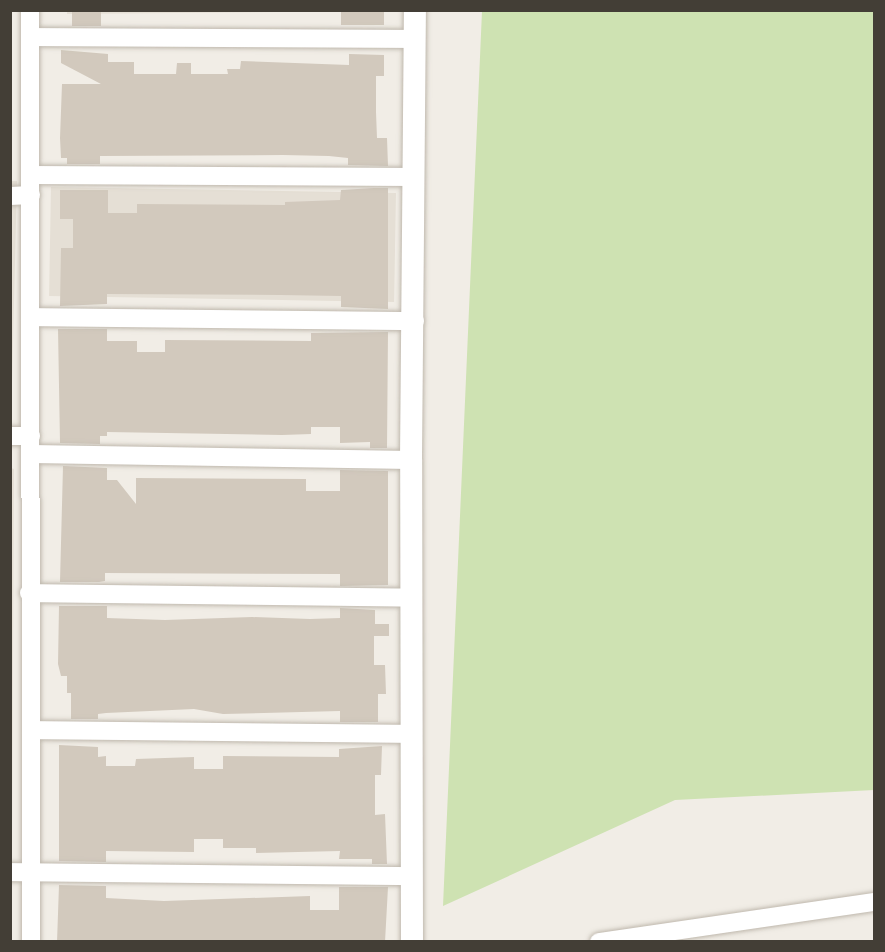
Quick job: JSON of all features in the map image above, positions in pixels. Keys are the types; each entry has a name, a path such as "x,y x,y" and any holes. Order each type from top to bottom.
{"street":[{"path":"30,10 31,942"},
{"path":"412,942 411,460 415,321 415,10"},
{"path":"30,37 416,39"},
{"path":"30,175 415,177"},
{"path":"10,196 31,195"},
{"path":"30,317 415,321"},
{"path":"10,436 31,445 411,460"},
{"path":"30,593 411,598"},
{"path":"31,730 412,734"},
{"path":"10,872 412,876"},
{"path":"598,942 874,902"}],"shaded area":[{"path":"67,11 397,11 67,14"},
{"path":"10,181 17,181 11,423"},
{"path":"51,187 396,193 394,302 49,296"},
{"path":"11,468 14,469 12,849 10,849"}],"green space":[{"path":"482,11 874,11 874,790 675,800 443,906"}],"building":[{"path":"72,10 101,10 101,26 72,26"},
{"path":"341,10 384,10 384,25 341,25"},
{"path":"61,50 108,54 108,62 134,62 134,74 176,74 177,63 191,63 191,74 228,74 227,69 240,69 241,61 349,65 349,54 384,55 384,76 376,76 376,112 377,138 387,138 388,166 348,165 348,158 329,156 283,155 100,156 100,164 67,164 67,158 61,158 62,84 101,84 61,63"},
{"path":"388,188 388,309 341,307 341,296 280,295 107,294 107,304 60,306 61,248 73,248 73,219 60,219 60,190 108,190 108,213 137,213 137,204 285,205 285,202 340,200 341,190"},
{"path":"58,329 107,329 107,341 137,341 137,352 165,352 165,340 311,341 311,333 388,332 387,448 370,448 370,442 340,443 340,427 311,427 311,434 282,435 107,432 107,436 100,436 100,444 60,443"},
{"path":"63,466 107,468 107,480 117,480 136,504 136,478 306,479 306,491 340,491 340,470 388,471 388,585 340,586 340,574 105,573 105,581 60,582"},
{"path":"59,606 107,606 107,618 165,620 252,617 340,618 340,608 375,610 375,624 389,624 389,636 374,636 374,665 385,665 386,694 378,694 378,722 340,722 340,711 223,714 194,709 106,713 98,714 98,719 71,719 71,693 67,693 67,676 61,676 58,664"},
{"path":"59,745 98,747 98,757 106,756 106,766 135,766 136,759 194,757 194,769 223,769 223,756 339,757 339,749 382,746 381,775 375,775 375,815 385,814 387,864 372,864 372,859 339,859 340,851 256,853 256,848 223,848 223,839 194,839 194,852 106,851 106,862 59,861"},
{"path":"59,885 106,886 106,898 164,901 310,896 310,910 339,910 339,887 388,887 385,942 57,942"}]}
